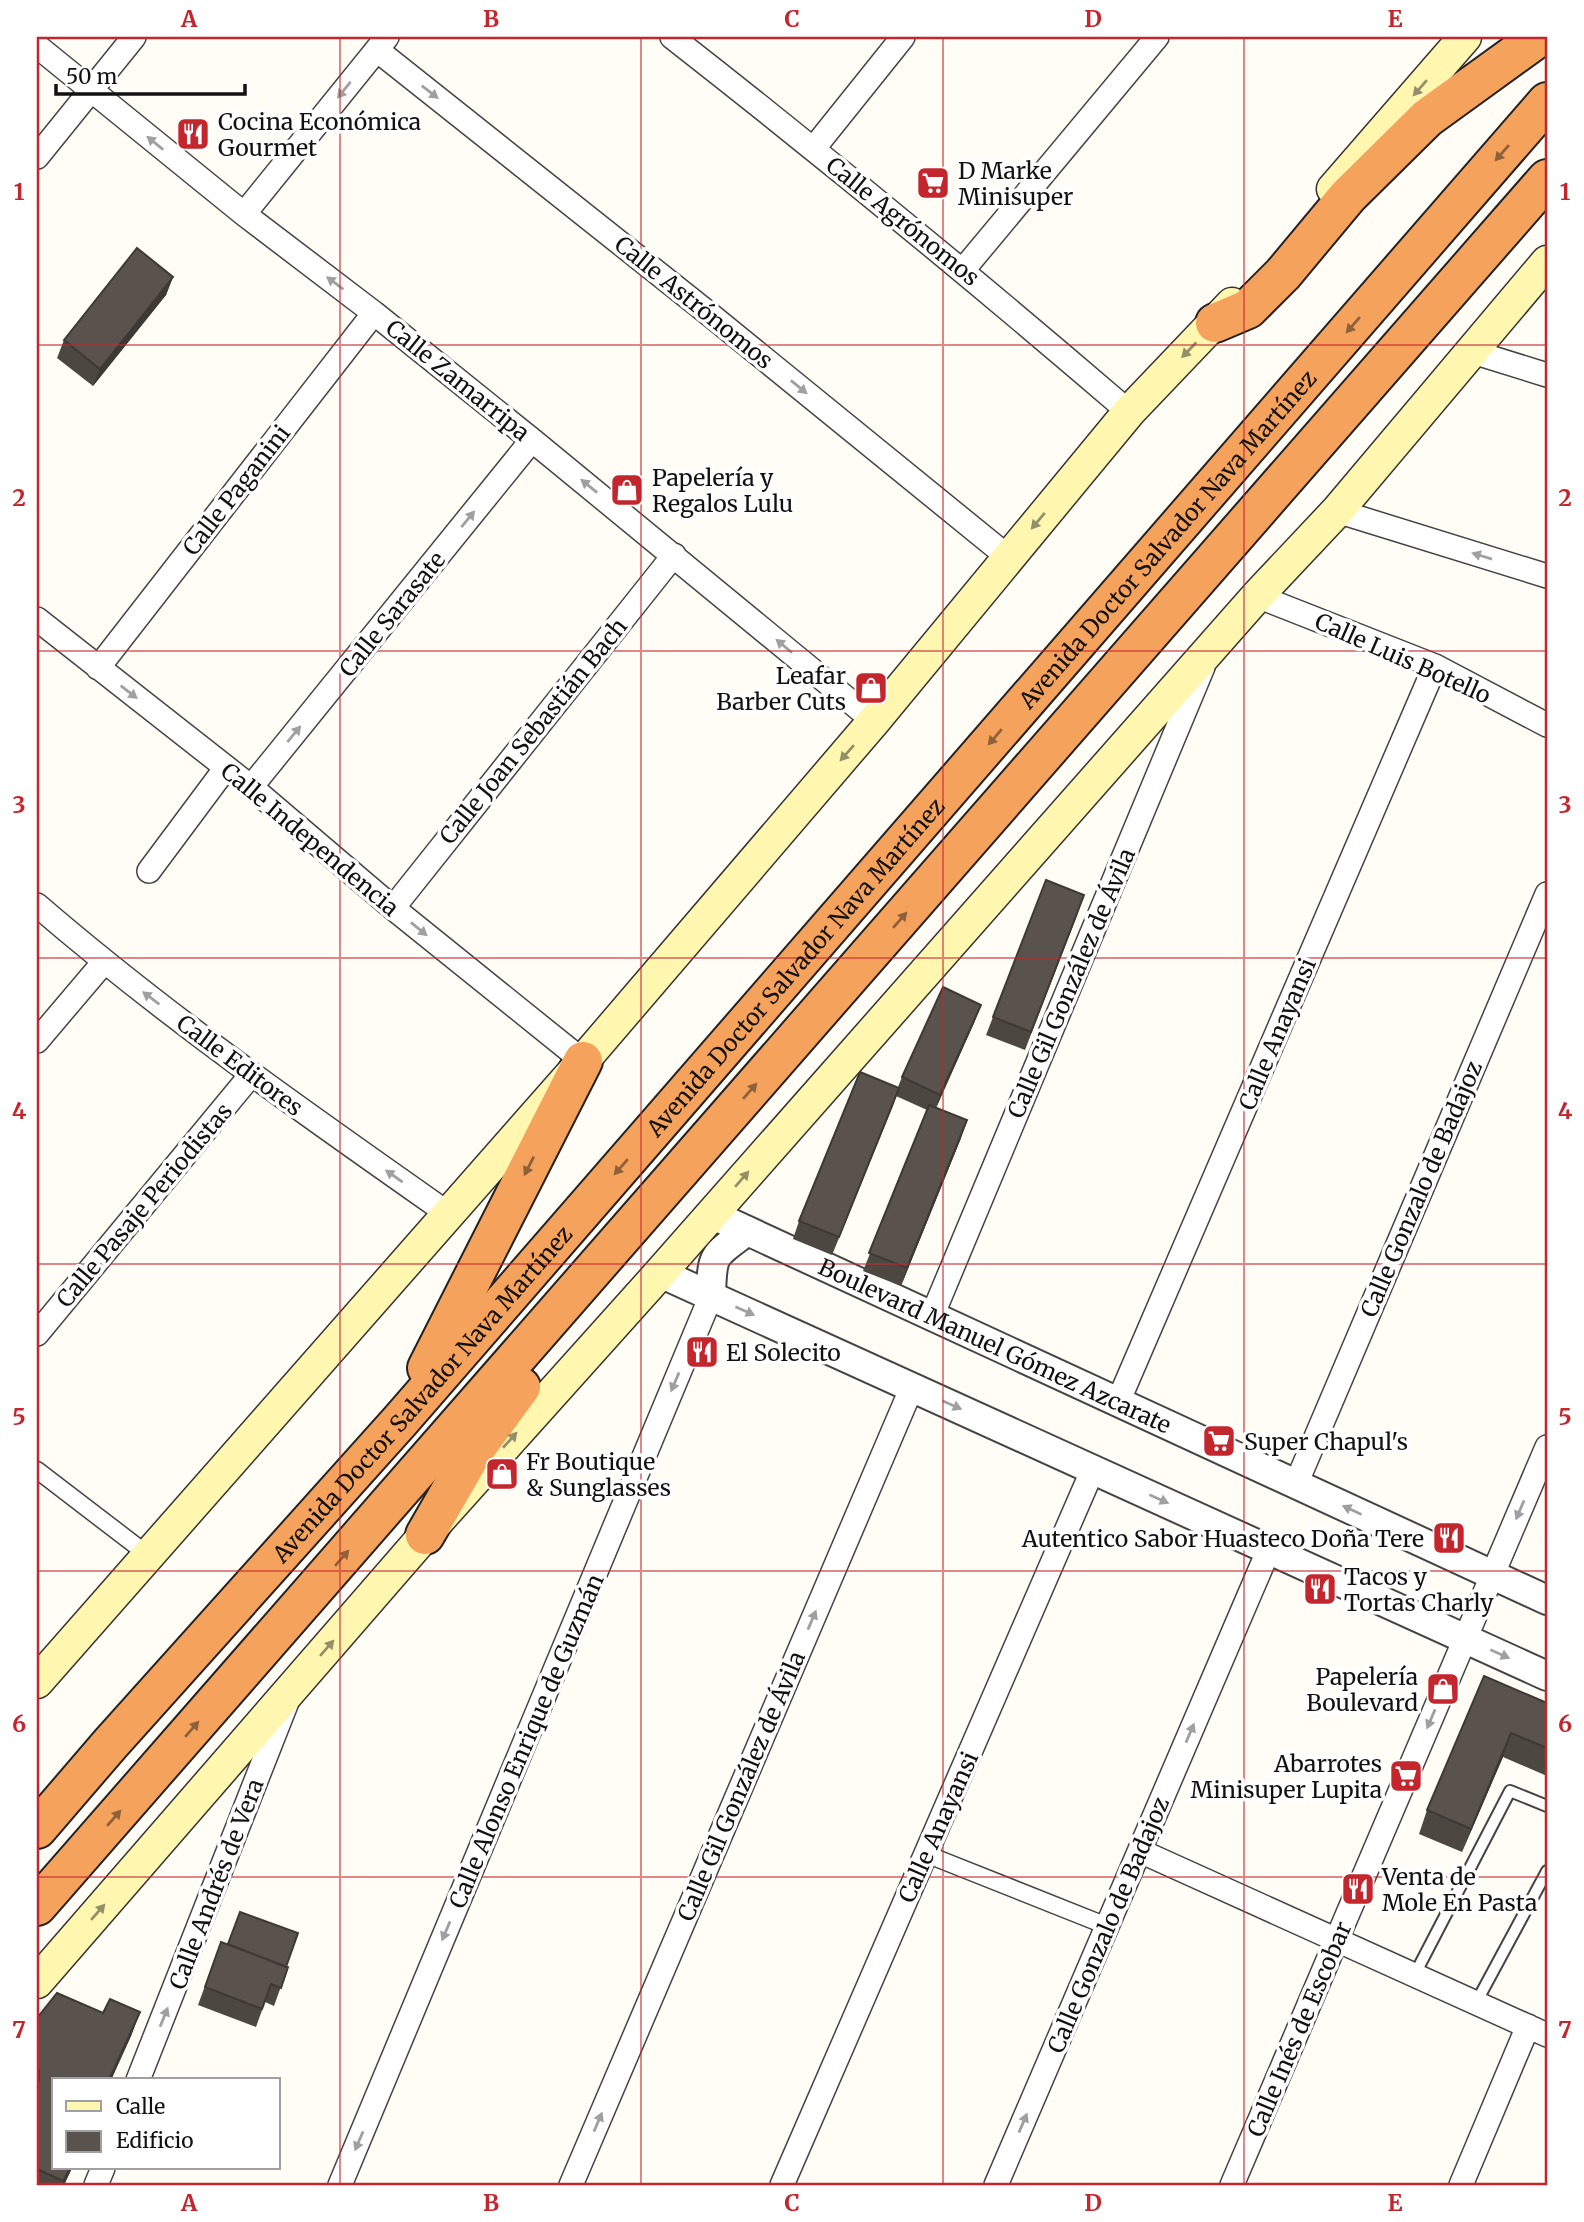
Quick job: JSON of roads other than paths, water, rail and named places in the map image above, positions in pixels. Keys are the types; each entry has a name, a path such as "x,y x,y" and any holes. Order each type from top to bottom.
{"highway":[{"path":"1215,323 1248,309 1283,274 1348,196 1427,118 1539,37"},
{"name":"Avenida Doctor Salvador Nava Martínez","path":"37,1829 111,1742 400,1421 1547,102"},
{"name":"Avenida Doctor Salvador Nava Martínez","path":"37,1906 1547,179"},
{"path":"1437,305 1492,268 1547,219"},
{"path":"400,1421 583,1061"},
{"path":"425,1535 471,1455 692,1157"}],"main road":[{"path":"37,1682 583,1061 874,721 1129,412 1215,323 1465,37"},
{"path":"37,1982 49,1963 425,1535 660,1273 1257,596 1337,511 1547,262"}],"street":[{"path":"37,157 134,37"},
{"name":"Calle Agrónomos","path":"672,37 814,148 963,270 1129,412"},
{"path":"814,148 903,37"},
{"path":"963,270 1157,37"},
{"path":"244,214 382,43"},
{"name":"Calle Astrónomos","path":"382,43 708,313 1009,557"},
{"name":"Calle Zamarripa","path":"37,46 244,214 374,313 532,440 874,721"},
{"name":"Calle Paganini","path":"98,668 374,313"},
{"path":"1473,352 1547,375"},
{"name":"Calle Sarasate","path":"251,787 532,440"},
{"path":"1337,511 1547,576"},
{"name":"Calle Joan Sebastián Bach","path":"393,908 674,555"},
{"name":"Calle Luis Botello","path":"1257,596 1435,666 1547,725"},
{"name":"Calle Independencia","path":"37,619 251,787 393,908 583,1061"},
{"name":"Calle Gil González de Ávila","path":"932,1316 1210,649"},
{"name":"Calle Anayansi","path":"1118,1402 1435,666"},
{"path":"149,870 225,769"},
{"name":"Calle Gonzalo de Badajoz","path":"1296,1484 1547,894"},
{"name":"Calle Editores","path":"37,905 104,962 251,1075 450,1215"},
{"path":"37,1041 104,962"},
{"name":"Calle Pasaje Periodistas","path":"37,1335 251,1075"},
{"name":"Boulevard Manuel Gómez Azcarate","path":"711,1214 1547,1600"},
{"path":"711,1296 712,1267 716,1255 747,1231"},
{"path":"660,1273 1547,1676"},
{"name":"Calle Alonso Enrique de Guzmán","path":"340,2185 711,1296"},
{"name":"Calle Gil González de Ávila","path":"571,2185 912,1387"},
{"name":"Calle Inés de Escobar","path":"1232,2185 1547,1447"},
{"name":"Calle Anayansi","path":"782,2185 1093,1469"},
{"path":"37,1470 148,1555"},
{"name":"Calle Gonzalo de Badajoz","path":"996,2185 1269,1549"},
{"name":"Calle Andrés de Vera","path":"139,2078 293,1687"},
{"path":"1140,1851 1537,2030 1461,2185"},
{"path":"926,1854 1107,1926"}],"lane":[{"path":"1415,1974 1510,1791 1547,1806"},
{"path":"1477,2001 1547,1871"}],"place":[{"name":"Cocina Económica Gourmet","path":"193,134"},
{"name":"D Marke Minisuper","path":"933,183"},
{"name":"Papelería y Regalos Lulu","path":"627,490"},
{"name":"Leafar Barber Cuts","path":"871,688"},
{"name":"El Solecito","path":"702,1352"},
{"name":"Super Chapul's","path":"1219,1441"},
{"name":"Fr Boutique & Sunglasses","path":"502,1474"},
{"name":"Autentico Sabor Huasteco Doña Tere","path":"1449,1538"},
{"name":"Tacos y Tortas Charly","path":"1320,1589"},
{"name":"Papelería Boulevard","path":"1443,1689"},
{"name":"Abarrotes Minisuper Lupita","path":"1406,1776"},
{"name":"Venta de Mole En Pasta","path":"1358,1889"}]}
